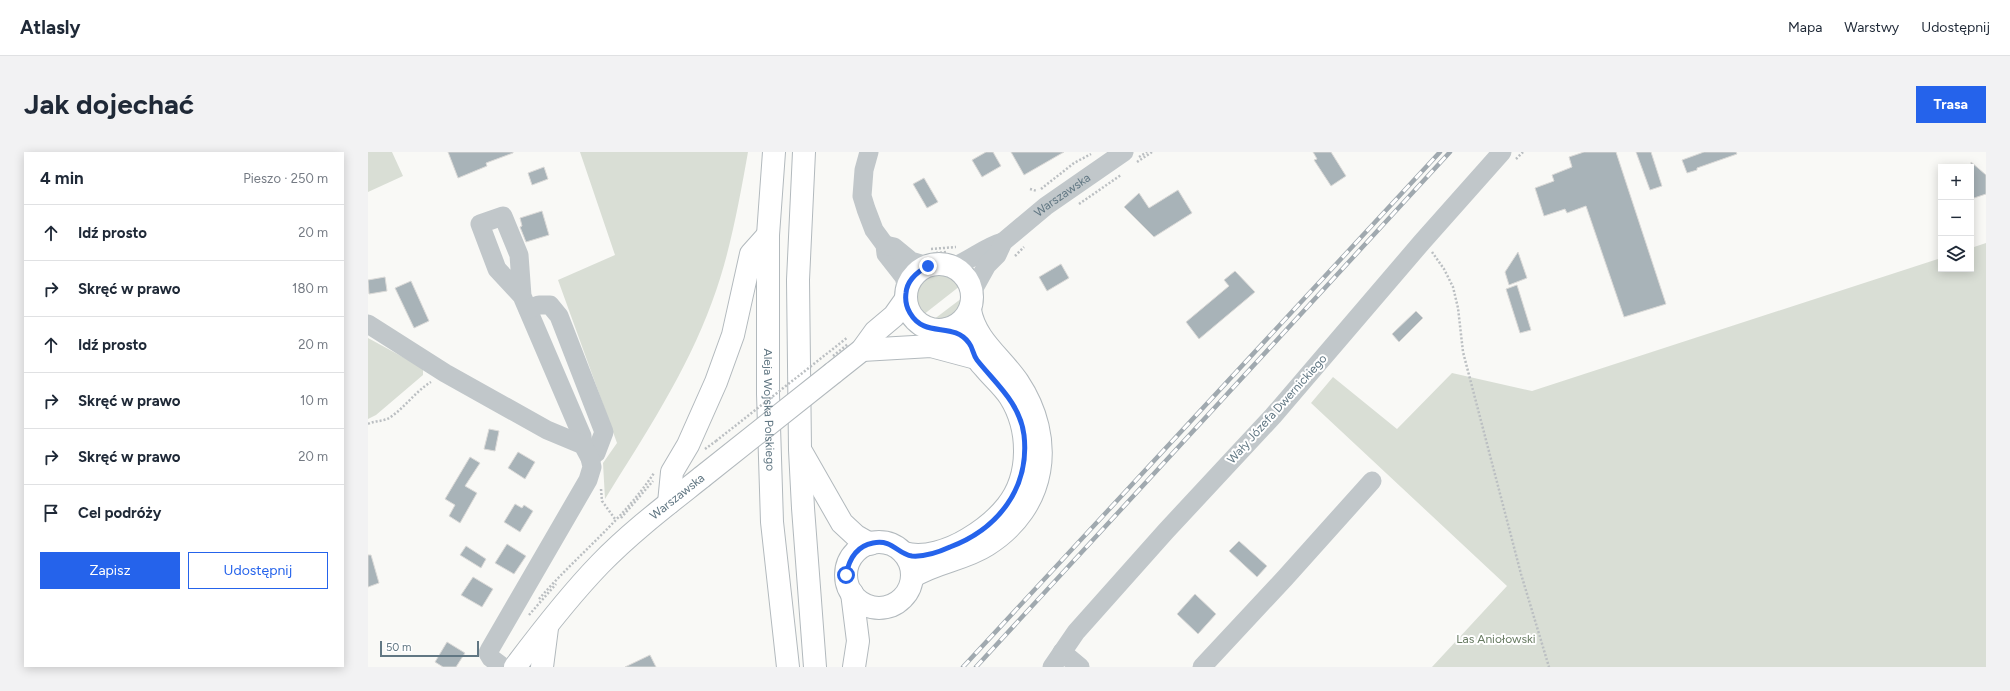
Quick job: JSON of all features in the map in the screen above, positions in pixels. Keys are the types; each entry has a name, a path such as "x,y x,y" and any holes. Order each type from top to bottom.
{"main road":[{"name":"Aleja Wojska Polskiego","path":"774,152 768,235 768,394 772,522 788,667"},
{"path":"804,152 798,280 800,450 815,667"},
{"path":"669,503 672,472 688,445 716,382 732,335 751,254 768,235"},
{"path":"912,577 931,567 966,556 986,546 1002,535 1025,510 1036,487 1040,469 1040,434 1036,415 1016,378 974,327 971,301 968,282 962,273 956,257 936,264 928,258 911,278 906,293 908,310 913,319 921,325 938,330 947,329 957,325 964,318 971,301"},
{"name":"Warszawska","path":"515,667 560,607 601,563 669,503 833,373 860,342 894,316 906,293"},
{"name":"Warszawska","path":"860,342 894,335 921,325"},
{"path":"854,667 858,641 852,593 848,584 848,566 858,550 870,544 882,542 890,544 904,553 913,556 928,554 962,543 981,531 997,518 1008,505 1018,488 1024,469 1026,449 1024,433 1019,416 1009,397 976,358 970,343 958,334 947,329"},
{"path":"860,342 931,346 976,358"},
{"path":"800,450 842,523 856,536 870,544"},
{"path":"858,641 882,608 899,601 906,594 912,577 909,560 904,553"},
{"path":"852,593 865,604 882,608"},
{"path":"542,667 547,625"}],"street":[{"path":"869,152 864,170 862,196 874,230 885,245 886,254 904,277 906,293"},
{"name":"Warszawska","path":"971,301 987,265 997,255 1003,242 1046,206 1124,152"},
{"name":"Wały Józefa Dwernickiego","path":"1057,660 1076,632 1166,531 1273,416 1422,242 1502,152"},
{"name":"Warszawska","path":"956,257 974,256 991,245 1003,242"},
{"path":"885,245 894,247 912,261 928,258"},
{"path":"368,324 445,373 587,451 596,453 604,432 559,316 550,305 539,305 528,309 582,436 587,451 592,467 588,480 488,653 491,658 503,667"},
{"path":"1202,667 1285,578 1372,481"},
{"path":"1057,660 1080,667"}],"path":[{"path":"1030,189 1037,191 1045,189 1076,166 1092,157"},
{"path":"1034,194 1037,191"},
{"path":"1422,242 1433,253 1444,269 1453,287 1458,308 1463,352 1519,567 1549,667"},
{"path":"928,258 956,257"},
{"path":"716,441 860,342"},
{"path":"368,424 383,421 392,417 425,385 445,373"},
{"path":"601,487 602,501 615,520"}],"green space":[{"path":"368,152 392,152 403,176 368,192"},
{"path":"580,152 748,152 729,247 712,302 702,328 663,404 605,499 603,463 617,443 558,280 615,255"},
{"name":"Las Aniołowski","path":"1986,243 1986,667 1432,667 1507,586 1311,403 1333,377 1397,429 1452,373 1532,391 1938,259 1938,272 1974,272 1974,247"},
{"path":"942,273 954,278 960,286 923,315 915,301 917,287 926,277"},
{"path":"962,298 959,308 953,315 944,319 933,320"},
{"path":"368,338 423,368 423,375 376,415 368,419"}],"building":[{"path":"448,152 513,153 486,163 487,166 458,178"},
{"path":"986,152 993,152 1001,166 982,177 972,160"},
{"path":"1011,152 1064,152 1024,175"},
{"path":"1313,152 1331,152 1346,176 1331,186 1314,160 1317,159"},
{"path":"1584,152 1616,152 1666,304 1624,317 1586,206 1567,213 1565,209 1544,216 1535,188 1554,181 1552,175 1572,167 1569,157"},
{"path":"1636,152 1651,152 1662,186 1650,190"},
{"path":"1704,152 1736,152 1737,154 1687,173 1682,160"},
{"path":"1974,165 1986,175 1986,194 1974,198"},
{"path":"544,167 548,179 532,185 528,173"},
{"path":"924,178 938,202 927,208 913,184"},
{"path":"1178,190 1192,213 1154,237 1124,207 1139,193 1149,208"},
{"path":"542,211 549,235 526,242 520,227 522,226 520,218"},
{"path":"1518,252 1527,278 1509,285 1505,272"},
{"path":"1061,264 1069,278 1047,291 1039,277"},
{"path":"1235,271 1255,292 1199,339 1186,322 1229,286 1224,280"},
{"path":"385,277 387,291 369,294 368,280"},
{"path":"411,281 429,321 414,328 395,288"},
{"path":"1517,285 1531,330 1520,333 1506,289"},
{"path":"1416,311 1423,318 1399,342 1392,334"},
{"path":"489,429 499,431 495,451 484,449"},
{"path":"518,452 535,462 525,479 508,468"},
{"path":"470,457 480,463 465,486 477,493 460,523 449,516 455,505 445,499"},
{"path":"515,504 522,508 524,505 533,511 520,532 504,522"},
{"path":"1239,541 1267,566 1257,577 1229,551"},
{"path":"507,544 526,556 514,574 495,563"},
{"path":"466,546 486,559 481,568 460,555"},
{"path":"368,555 371,555 379,583 368,587"},
{"path":"473,577 493,589 482,607 461,595"},
{"path":"1195,594 1216,614 1198,634 1177,614"},
{"path":"447,642 465,653 456,667 443,667 435,662"},
{"path":"650,655 656,667 625,667"}],"railway":[{"path":"963,667 1440,152"},
{"path":"976,667 1450,152"}],"route":[{"path":"846,575 852,557 858,550 874,542 890,544 904,553 913,556 928,554 962,543 981,531 997,518 1008,505 1018,488 1024,469 1026,449 1024,433 1019,416 1009,397 976,358 970,343 958,334 947,329 929,329 921,325 913,319 908,310 906,294 911,278 918,271 928,266"}]}
